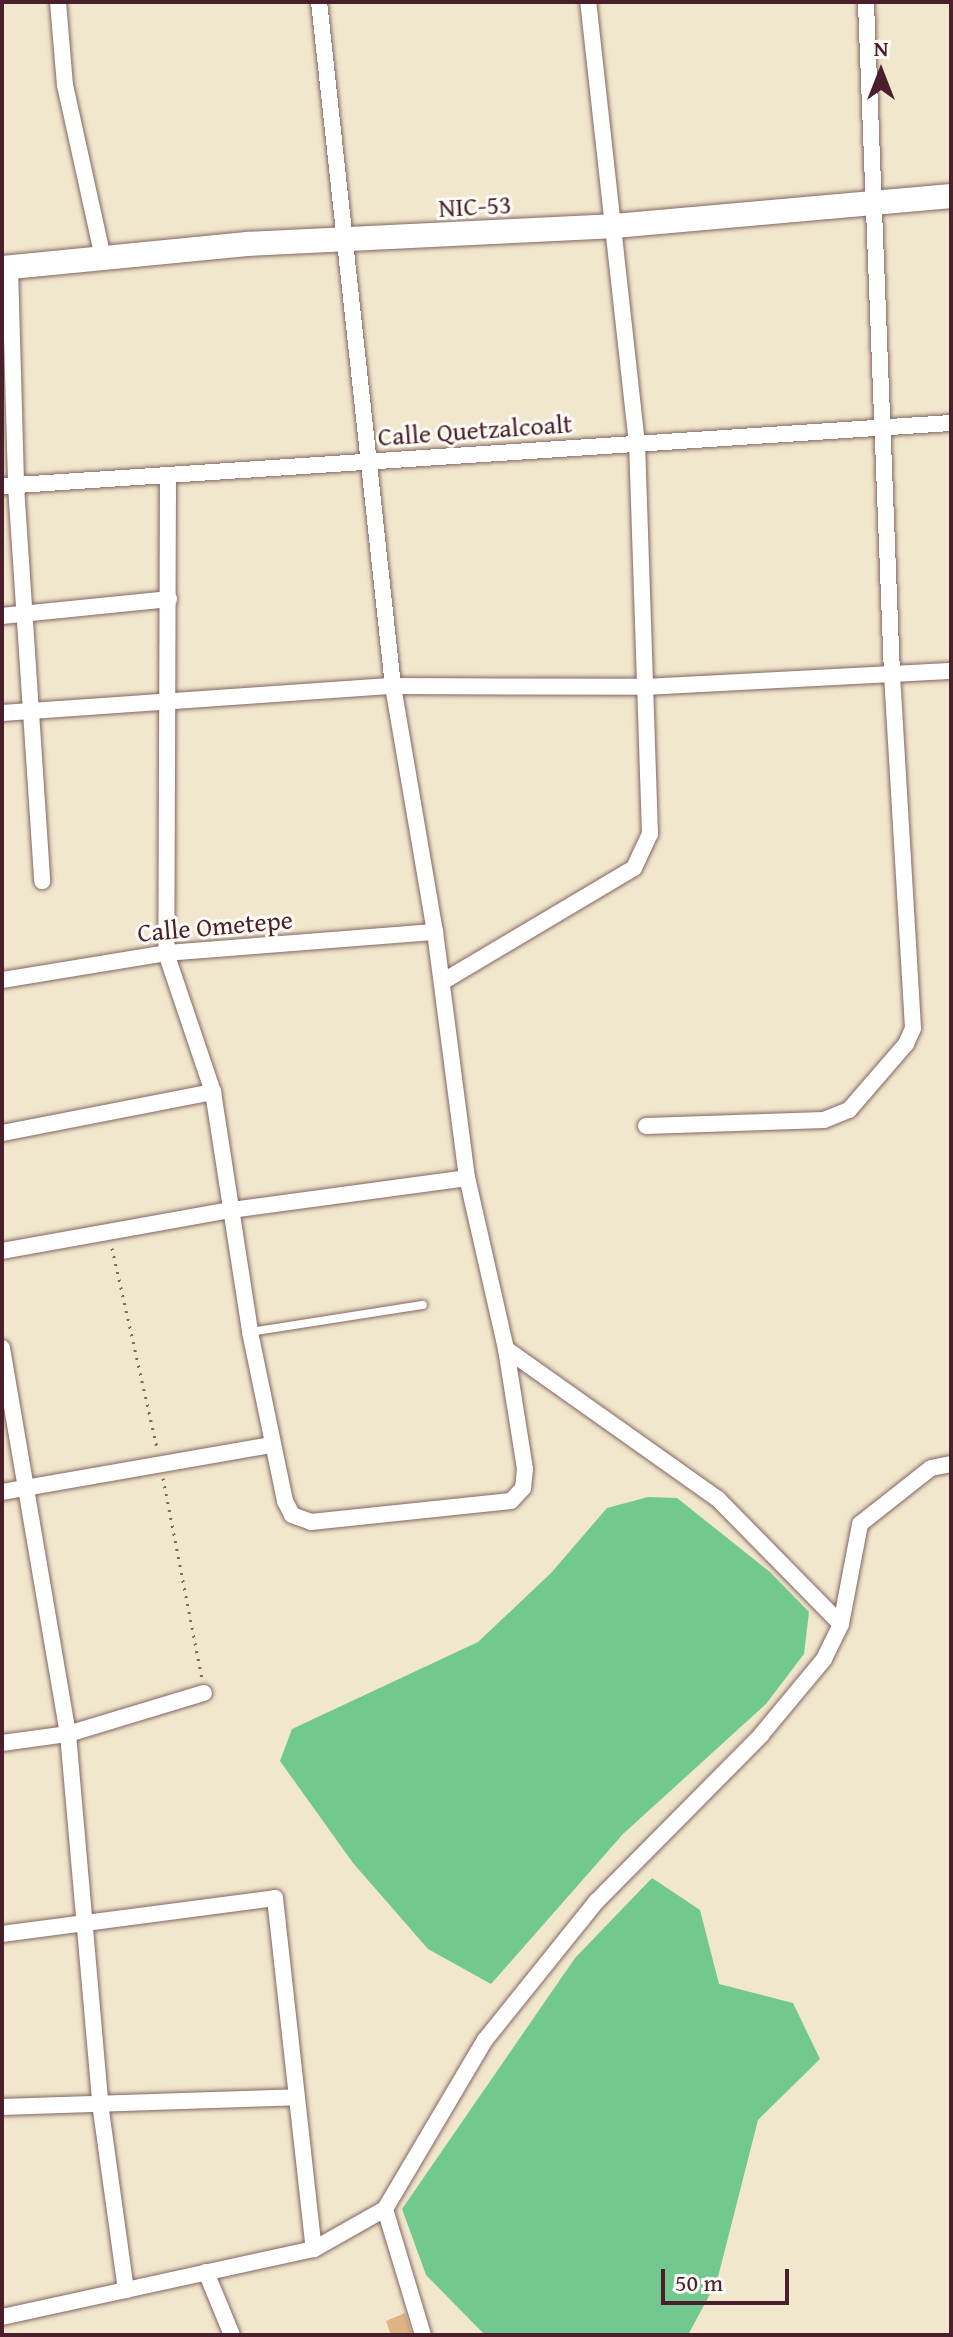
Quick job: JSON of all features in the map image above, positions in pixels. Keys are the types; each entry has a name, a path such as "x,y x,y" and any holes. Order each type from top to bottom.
{"main road":[{"name":"NIC-53","path":"6,268 248,244 346,242 615,226 951,196"}],"street":[{"path":"58,2 65,85 103,258"},
{"path":"168,475 170,703 166,953 213,1092 250,1332 271,1445 292,1515 311,1522 511,1501 523,1488 525,1469 506,1349 467,1178 435,932 393,686 366,462 346,242 319,2"},
{"path":"442,982 634,868 650,834 637,444 588,2"},
{"path":"646,1126 824,1120 849,1110 906,1044 913,1028 892,674 866,2"},
{"path":"6,268 9,486 26,613 42,881"},
{"name":"Calle Quetzalcoalt","path":"9,486 951,423"},
{"path":"2,616 169,599"},
{"path":"2,713 393,686 643,687 951,671"},
{"name":"Calle Ometepe","path":"2,980 166,953 435,932"},
{"path":"2,1133 213,1092"},
{"path":"2,1251 231,1210 467,1178"},
{"path":"2,1348 30,1487 68,1734 100,2103 126,2290"},
{"path":"506,1349 718,1499 787,1563 841,1624"},
{"path":"2,1492 271,1445"},
{"path":"2,2317 314,2249 385,2209 485,2040 596,1902 761,1735 824,1659 841,1624 860,1524 931,1468 951,1464"},
{"path":"2,1743 68,1734 204,1693"},
{"path":"2,1934 83,1927 275,1898 314,2249"},
{"path":"2,2107 296,2097"},
{"path":"385,2209 423,2335"},
{"path":"206,2272 232,2335"}],"lane":[{"path":"250,1332 423,1305"}],"green space":[{"path":"648,1497 677,1498 770,1572 809,1612 804,1654 766,1704 623,1834 491,1984 428,1949 353,1863 280,1761 292,1729 478,1642 551,1573 607,1508"},
{"path":"652,1878 700,1910 719,1984 793,2003 820,2059 758,2120 717,2281 688,2335 485,2335 426,2275 402,2209 575,1958"}],"building":[{"path":"405,2313 412,2335 391,2335 386,2321"}]}
